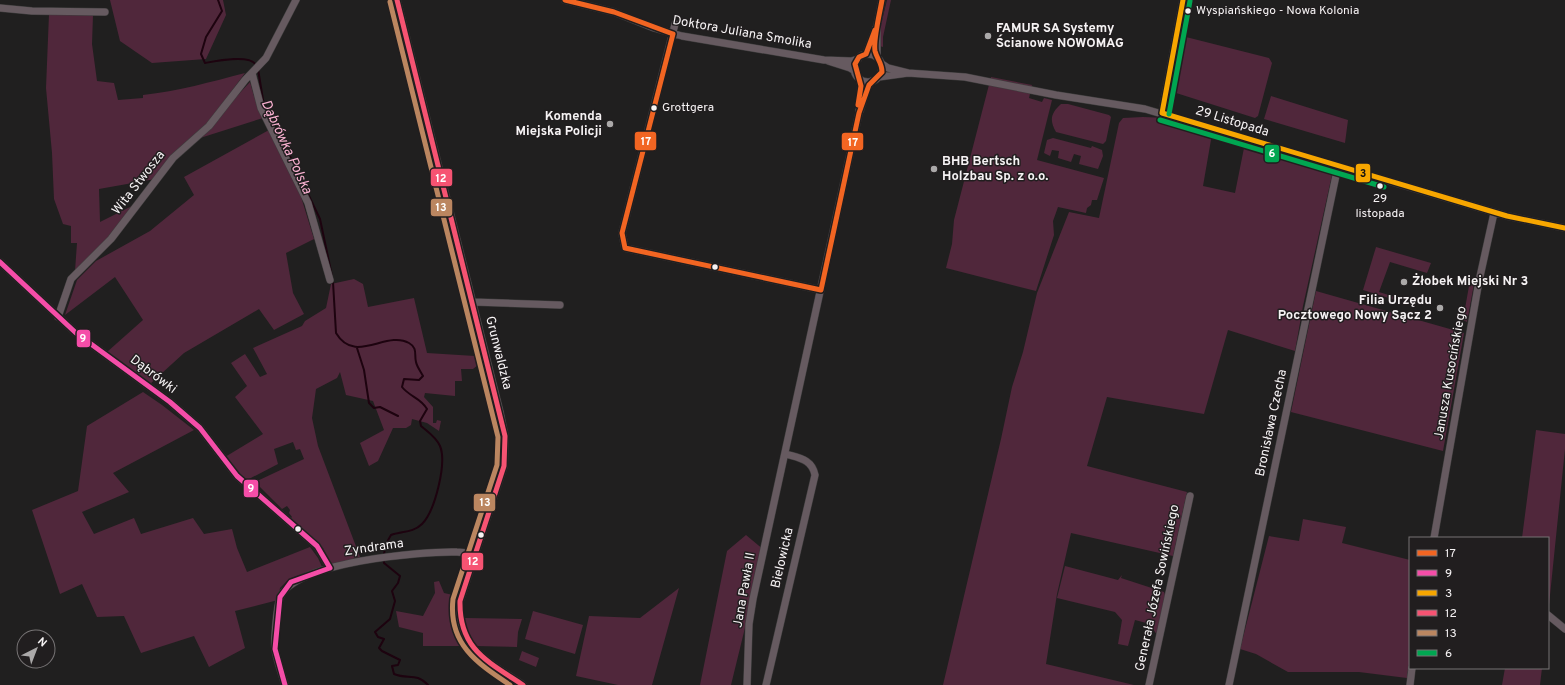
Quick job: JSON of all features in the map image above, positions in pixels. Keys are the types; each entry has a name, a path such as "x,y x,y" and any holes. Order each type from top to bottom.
{"street":[{"name":"Wita Stwosza","path":"58,317 71,279 76,272 110,239 173,158 209,126 271,51 296,0"},
{"name":"Grunwaldzka","path":"397,0 500,412 505,450 504,466 460,601 459,611 461,628 467,640 476,652 523,685"},
{"name":"Doktora Juliana Smolika","path":"565,0 614,12 673,34 824,60 850,68 857,75"},
{"path":"877,26 877,57 882,64 882,72 872,81 865,81 857,75 855,64 866,54 877,26 882,0"},
{"path":"1162,113 1184,0"},
{"path":"0,8 32,11 105,12"},
{"path":"675,24 622,233 625,248 820,290"},
{"path":"866,54 877,57"},
{"name":"Doktora Juliana Smolika","path":"824,60 858,60"},
{"name":"29 Listopada","path":"882,64 888,68 908,73 965,78 1162,113 1494,212 1546,226 1565,228"},
{"path":"256,69 261,108 308,203 330,280"},
{"name":"29 Listopada","path":"879,76 908,73"},
{"name":"Jana Pawła II","path":"747,685 748,637 753,599 786,454 858,113 861,84 857,75"},
{"name":"Jana Pawła II","path":"858,113 867,88 872,81"},
{"name":"Bronisława Czecha","path":"1229,685 1338,166"},
{"name":"Janusza Kusocińskiego","path":"1434,537 1479,281 1494,212"},
{"name":"Dąbrówki","path":"0,262 58,317 170,402 200,428 236,476 317,546 330,568"},
{"path":"473,302 560,305"},
{"name":"Bielowicka","path":"766,685 815,475 812,466 807,461 786,454"},
{"name":"Generała Józefa Sowińskiego","path":"1149,685 1190,496"},
{"name":"Zyndrama","path":"285,685 275,649 280,597 291,582 330,568 385,558 458,552 476,555"},
{"path":"1549,616 1564,627"},
{"path":"1410,685 1412,669"}],"shaded area":[{"path":"110,0 223,0 226,15 206,59 152,63 120,41"},
{"path":"887,0 891,0 883,37 883,47 876,45"},
{"path":"49,14 93,15 92,44 97,81 114,83 118,100 143,98 143,95 182,89 245,73 209,122 155,179 99,189 100,222 134,205 115,231 75,271 77,243 71,243 71,226 63,224 54,199 52,153 46,88"},
{"path":"1182,36 1269,58 1272,63 1258,116 1255,118 1173,92"},
{"path":"991,77 1032,85 1029,98 1042,102 1044,98 1052,100 1037,160 1104,178 1097,200 1092,200 1086,213 1058,207 1053,221 1054,235 1036,291 946,268 952,244 954,220"},
{"path":"250,82 263,118 197,139"},
{"path":"1271,96 1348,120 1345,143 1264,119"},
{"path":"1061,104 1068,104 1109,115 1111,117 1106,141 1103,144 1056,132 1052,124 1052,117 1055,110"},
{"path":"1123,118 1167,118 1212,134 1203,186 1235,193 1245,143 1328,169 1332,175 1303,306 1295,351 1228,330 1204,414 1107,397 1087,466 1187,492 1173,556 1071,533 1057,594 1046,664 1134,685 943,685 1012,387 1023,352 1037,293 1069,212 1099,218 1119,123"},
{"path":"269,130 298,187 314,239 286,253 293,293 304,314 274,330 259,309 184,353 150,384 107,352 143,320 115,277 65,315 77,280 96,261 150,231 194,195 184,177"},
{"path":"1053,138 1091,148 1092,146 1102,150 1103,156 1098,169 1079,164 1081,156 1074,154 1071,162 1058,158 1059,151 1052,150 1050,156 1044,153 1047,140"},
{"path":"1376,247 1431,263 1427,273 1390,262 1379,292 1395,297 1395,300 1363,290"},
{"path":"354,279 363,284 368,307 414,298 427,353 475,356 478,365 473,369 461,369 462,381 455,381 455,396 425,393 424,397 433,407 433,423 436,423 437,420 441,421 439,431 427,423 412,419 411,425 406,428 393,428 378,461 369,466 360,443 384,430 373,401 346,395 340,372 337,378 316,389 312,418 318,446 360,557 332,565 323,548 291,518 292,517 289,513 290,510 287,506 282,509 255,482 304,459 300,449 296,450 293,442 274,449 278,464 247,480 237,473 225,457 263,434 235,397 247,386 231,363 245,354 260,377 267,374 253,348 302,326 305,321 326,308 331,284"},
{"path":"1468,282 1474,284 1467,322 1463,320 1469,286 1465,285"},
{"path":"1316,291 1464,333 1443,451 1291,412"},
{"path":"143,392 194,430 113,473 129,492 82,512 94,534 134,518 141,534 193,518 204,534 232,529 237,548 247,572 310,547 318,558 322,567 287,581 280,588 278,600 235,611 245,648 209,667 194,636 141,653 124,616 97,617 82,584 60,594 32,510 78,491 87,426"},
{"path":"1536,430 1565,434 1565,449 1549,605 1549,537 1522,537"},
{"path":"1303,519 1346,527 1342,543 1409,560 1409,664 1407,678 1359,672 1288,672 1256,654 1240,649 1269,536 1299,541"},
{"path":"746,535 764,550 731,685 700,685 727,551"},
{"path":"1065,566 1118,580 1122,575 1121,578 1164,592 1167,600 1157,635 1150,624 1135,620 1128,646 1118,644 1122,620 1115,612 1057,598"},
{"path":"439,581 444,593 453,595 454,597 456,625 465,646 423,646 423,633 399,627 396,611 423,616 435,593 434,582"},
{"path":"679,588 652,685 618,685 576,676 589,616 640,618"},
{"path":"533,611 583,625 575,654 525,639"},
{"path":"465,618 522,619 518,632 517,647 476,646 465,625"},
{"path":"522,651 539,658 536,667 519,660"},
{"path":"1505,669 1542,669 1540,685 1502,685"}],"waterway":[{"name":"Dąbrówka Polska","path":"218,0 222,11 206,37 201,54 205,63 240,59 253,62 256,65"},
{"name":"Dąbrówka Polska","path":"258,69 263,100 320,219 332,276"},
{"name":"Dąbrówka Polska","path":"333,282 336,333 344,342 352,346 361,347 391,340 400,340 409,343 414,347 415,359 423,376 419,380 404,379 402,387 425,405 427,409 420,421 421,426 434,437 440,446 442,454 441,475 435,498 427,518 415,529 391,535 387,542 384,552 384,563 400,576 398,583 392,591 395,601 390,619 375,632 378,637 384,639 379,648 400,660 398,665 392,666 394,674 399,676 416,677 428,685"},
{"path":"357,348 364,370 369,403 374,408 380,407 398,416"}],"transit line":[{"name":"12","path":"397,0 505,436 504,466 460,601 461,617 464,631 478,652 487,661 523,685"},
{"name":"17","path":"565,0 614,12 673,34"},
{"name":"17","path":"821,290 859,113 869,85 882,72 875,51 876,33 882,0"},
{"name":"3","path":"1162,113 1183,0"},
{"name":"6","path":"1169,114 1190,1"},
{"name":"13","path":"390,2 498,437 497,465 453,599 455,628 467,651 486,669 510,685"},
{"name":"17","path":"858,105 861,86 855,64 859,57 866,54 875,30"},
{"name":"17","path":"625,248 622,233 673,34"},
{"name":"3","path":"1162,113 1507,216 1565,228"},
{"name":"6","path":"1160,120 1384,187"},
{"name":"17","path":"625,248 821,290"},
{"name":"9","path":"0,262 76,333 170,402 200,428 237,476 317,546 330,568"},
{"name":"9","path":"285,685 275,649 280,597 291,582 330,568"}],"place":[{"name":"Wyspiańskiego - Nowa Kolonia","path":"1188,11"},
{"name":"FAMUR SA Systemy Ścianowe NOWOMAG","path":"988,36"},
{"name":"Grottgera","path":"654,108"},
{"name":"Komenda Miejska Policji","path":"610,124"},
{"name":"BHB Bertsch Holzbau Sp. z o.o.","path":"934,169"},
{"name":"29 listopada","path":"1380,186"},
{"name":"Żłobek Miejski Nr 3","path":"1404,282"},
{"name":"Filia Urzędu Pocztowego Nowy Sącz 2","path":"1440,308"}]}
